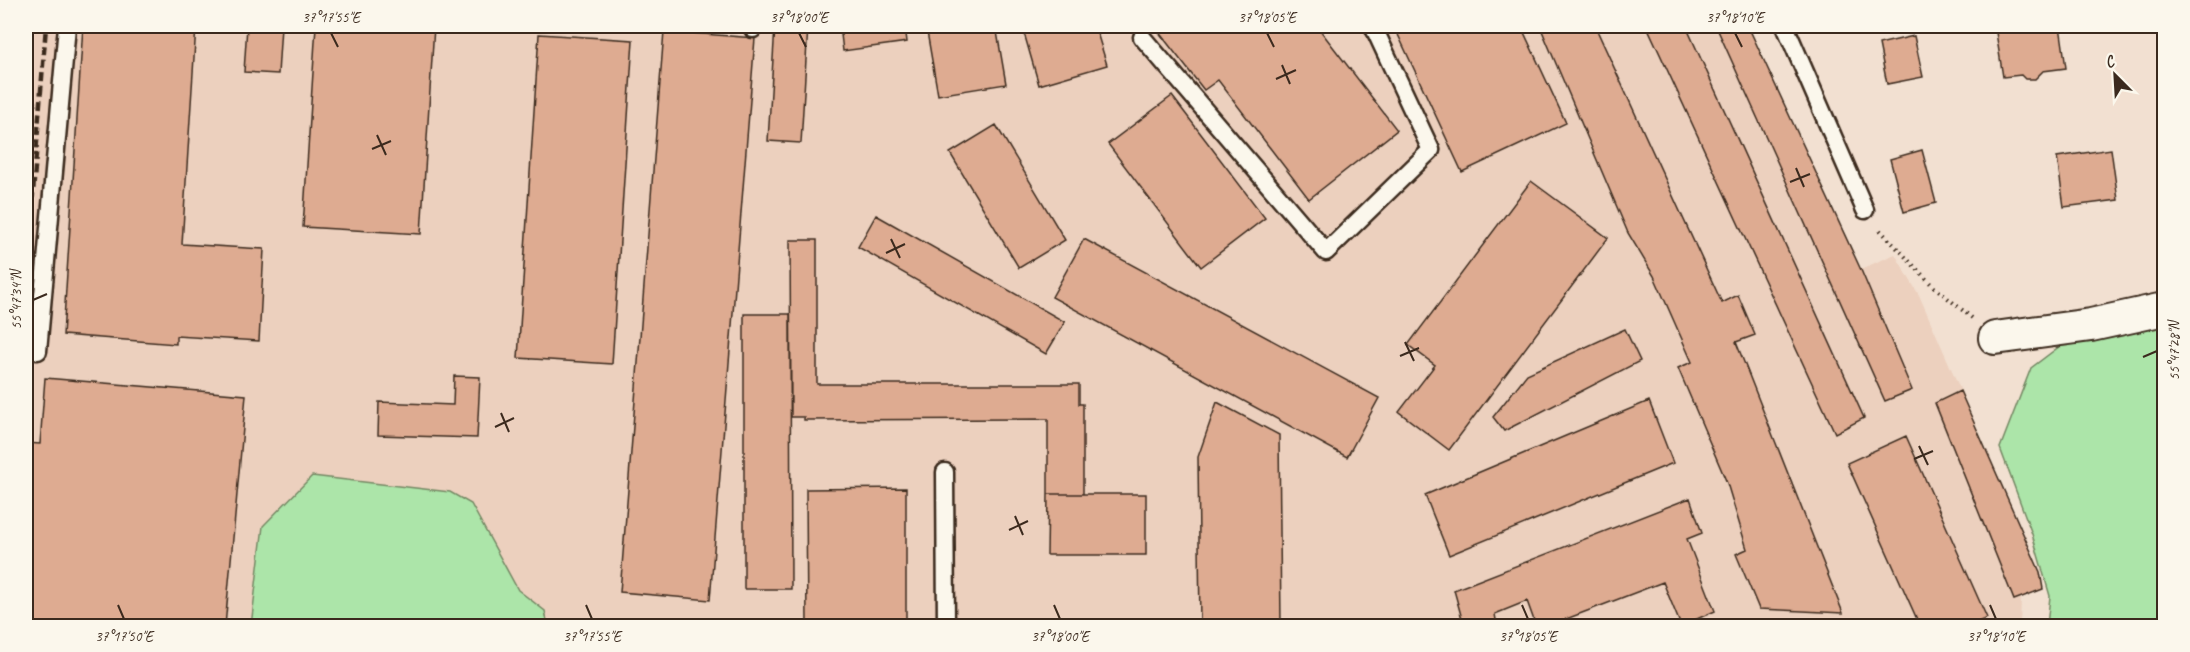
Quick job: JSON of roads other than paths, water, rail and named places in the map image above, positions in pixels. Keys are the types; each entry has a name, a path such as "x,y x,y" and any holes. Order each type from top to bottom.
{"street":[{"path":"1995,338 2091,325 2164,309"}],"lane":[{"path":"26,350 38,351 67,26"},
{"path":"1142,37 1326,252 1431,150 1373,26"},
{"path":"1785,26 1865,210"},
{"path":"945,472 946,627"}],"railway":[{"path":"26,283 46,26"}]}
